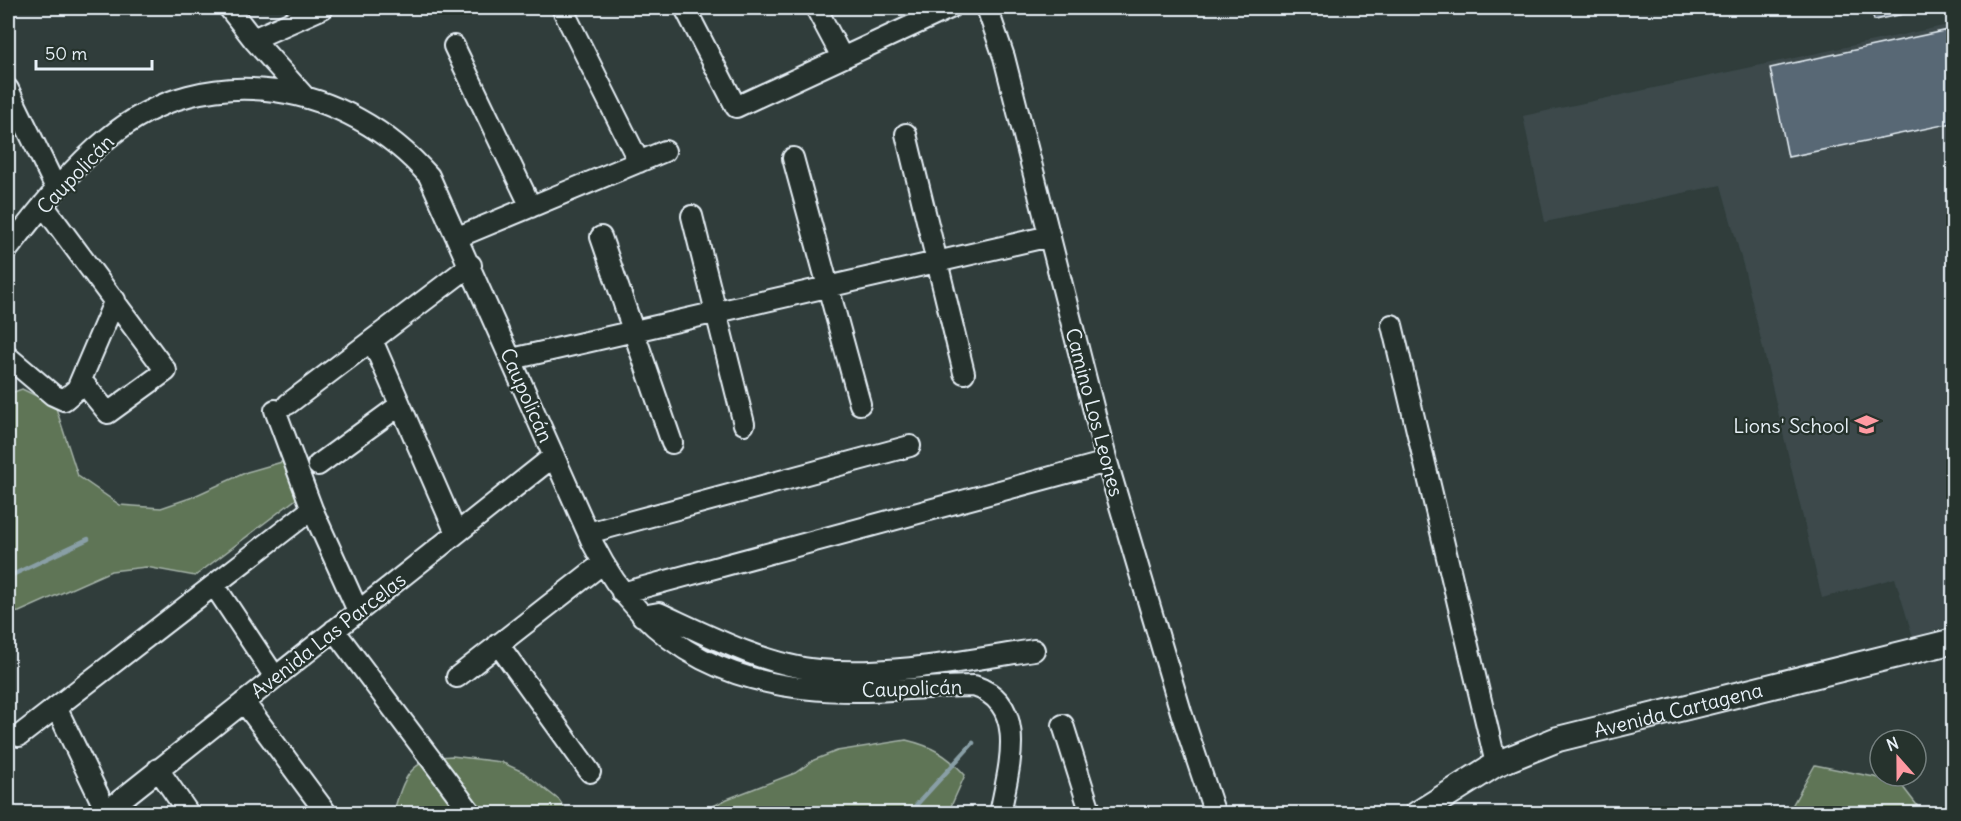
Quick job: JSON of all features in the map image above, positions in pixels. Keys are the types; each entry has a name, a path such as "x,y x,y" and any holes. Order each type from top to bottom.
{"main road":[{"name":"Avenida Cartagena","path":"1417,813 1496,764 1558,739 1953,641"}],"street":[{"path":"229,8 253,39 304,96"},
{"path":"253,39 324,8"},
{"path":"562,8 639,162"},
{"path":"685,8 736,107 950,8"},
{"path":"816,8 842,57"},
{"name":"Camino Los Leones","path":"987,8 1005,57 1107,462 1181,712 1215,813"},
{"path":"454,46 531,207"},
{"path":"8,89 56,188"},
{"name":"Caupolicán","path":"8,249 56,188 108,138 127,125 168,104 190,97 236,89 281,91 345,110 382,131 429,176 471,265 588,533 622,593 642,616 691,654 728,672 766,683 859,691 950,686 983,688 1003,705 1011,722 1011,741 1000,813"},
{"path":"906,134 964,372"},
{"path":"458,237 665,151"},
{"path":"794,158 860,404"},
{"path":"43,205 166,371 108,413 81,380"},
{"path":"692,216 714,312 744,424"},
{"path":"512,359 1050,236"},
{"path":"601,237 672,443"},
{"path":"358,611 312,509 282,407 471,265"},
{"path":"8,357 53,395 64,400 77,389 115,300"},
{"path":"1392,325 1496,764"},
{"path":"372,340 456,533"},
{"path":"318,465 400,405"},
{"path":"588,533 910,447"},
{"name":"Avenida Las Parcelas","path":"104,812 554,456"},
{"path":"622,593 1107,462"},
{"path":"19,736 312,509"},
{"path":"457,677 603,563"},
{"path":"214,585 275,677"},
{"path":"642,616 659,614 772,659 818,670 874,670 933,665 1034,650"},
{"path":"334,630 472,813"},
{"path":"498,644 591,772"},
{"path":"244,702 327,813"},
{"path":"56,707 104,812"},
{"path":"1063,725 1091,813"},
{"path":"158,770 189,813"}],"shaded area":[{"name":"Lions' School","path":"1953,24 1953,625 1913,637 1895,578 1822,598 1745,272 1721,185 1545,222 1523,116"}],"green space":[{"path":"22,389 55,405 78,476 120,505 161,508 190,498 247,472 282,462 300,496 195,576 146,567 111,571 19,612 8,613 8,448 11,429 8,394"},
{"path":"906,740 938,752 965,775 948,813 700,813 727,799 795,773 814,760 837,751"},
{"path":"452,756 501,762 523,772 559,800 568,813 393,814 405,779 411,771 427,761"},
{"path":"1815,765 1868,776 1868,788 1904,788 1923,813 1788,813"}],"building":[{"path":"1871,8 1908,8 1909,13 1874,20"},
{"path":"1953,29 1953,123 1788,157 1770,68"}],"waterway":[{"path":"8,577 88,539"},
{"path":"908,814 973,743"}],"place":[{"name":"Lions' School","path":"1867,425"}]}
